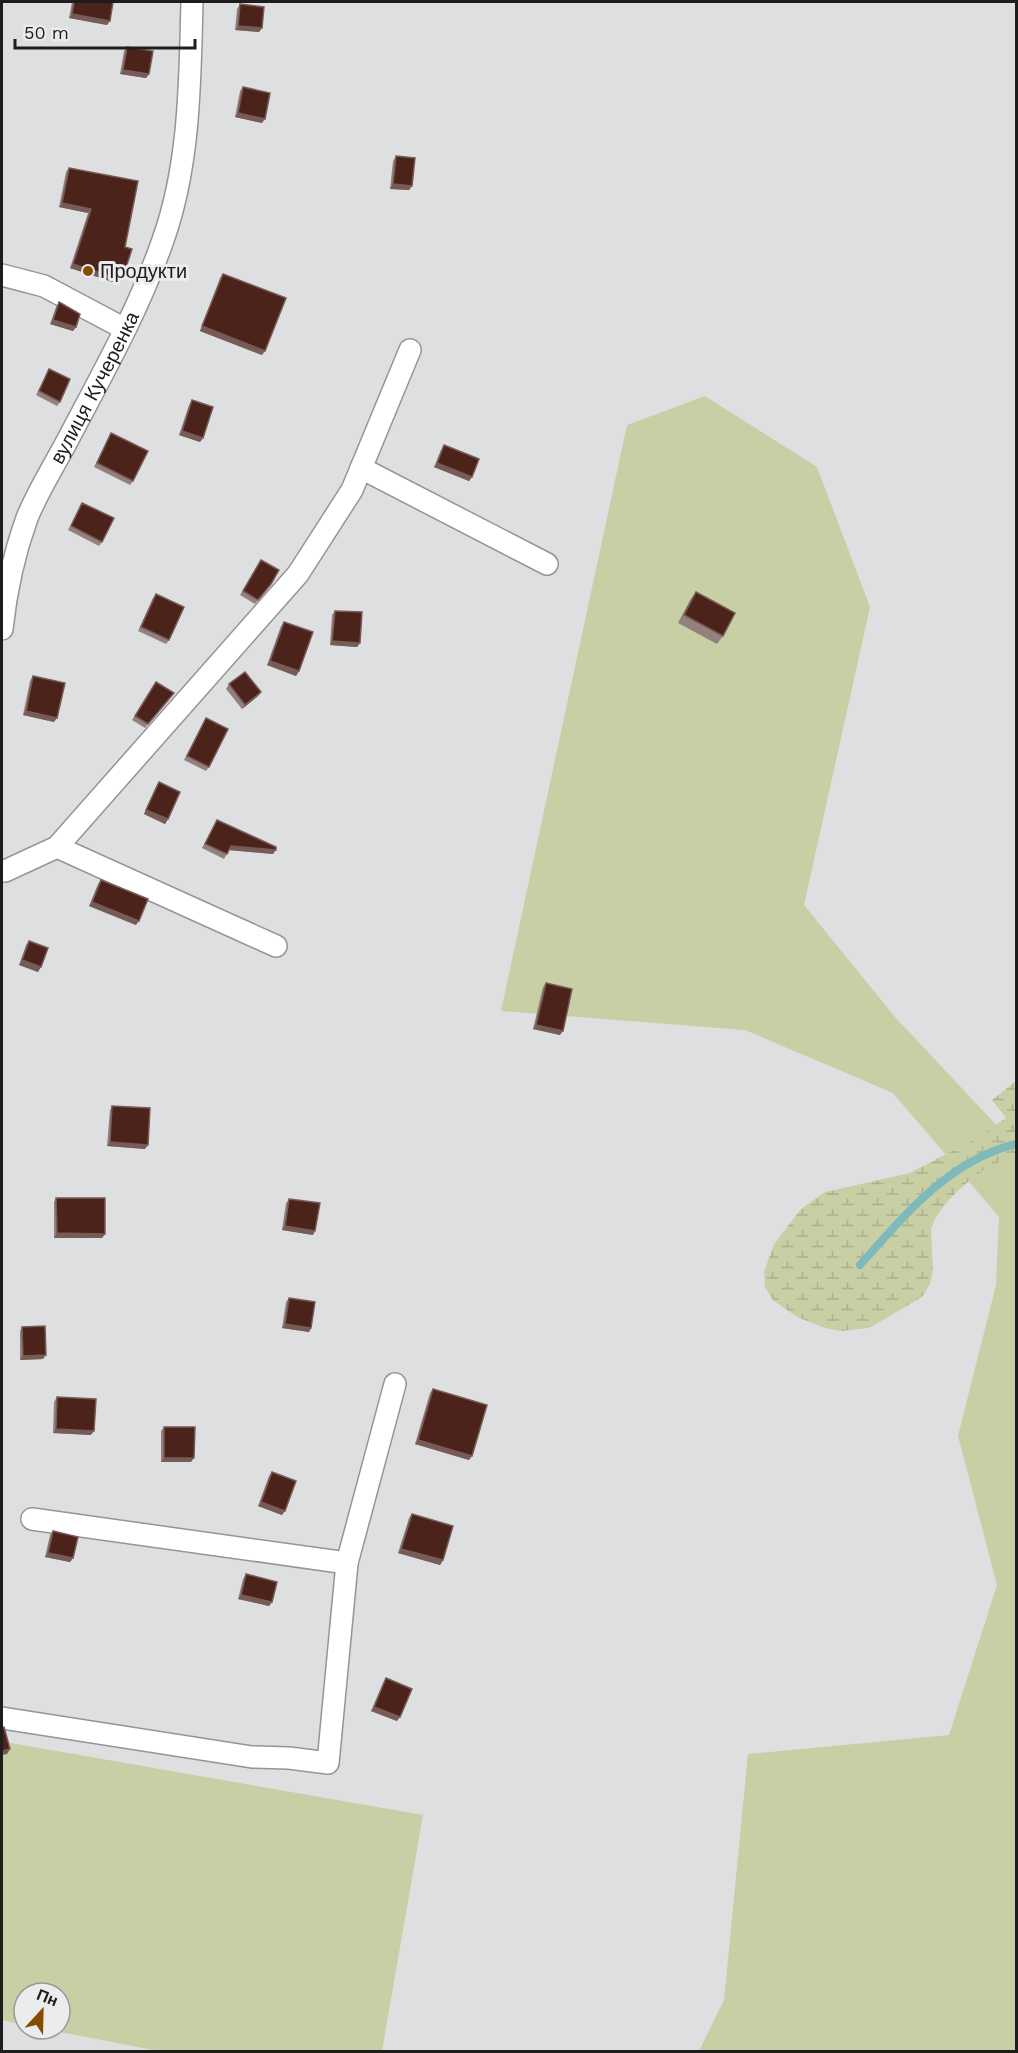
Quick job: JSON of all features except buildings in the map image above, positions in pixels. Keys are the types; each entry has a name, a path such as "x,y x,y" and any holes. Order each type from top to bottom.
{"street":[{"name":"вулиця Кучеренка","path":"2,629 11,571 28,516 126,329 156,261 173,208 187,112 192,2"},
{"path":"2,275 44,286 126,329"},
{"path":"2,871 57,847 298,574 352,490 410,350"},
{"path":"362,468 548,564"},
{"path":"57,847 276,946"},
{"path":"2,1718 252,1757 289,1758 328,1763 347,1563 394,1384"},
{"path":"32,1519 347,1563"}],"green space":[{"path":"705,396 817,467 870,607 804,905 895,1017 1016,1146 1016,2051 699,2051 724,2000 748,1754 949,1735 997,1585 958,1436 996,1285 999,1217 893,1093 745,1030 501,1011 627,425"},
{"path":"1016,1081 1016,1158 996,1163 985,1169 957,1192 941,1210 931,1229 933,1271 930,1284 922,1297 869,1328 840,1331 797,1317 773,1300 765,1287 764,1272 774,1244 801,1209 825,1192 910,1173 975,1139 1006,1118 992,1100"},
{"path":"5,1742 423,1815 382,2051 158,2051 72,2034 72,1981 12,1981 12,2022 2,2020 2,1760"}],"waterway":[{"path":"860,1265 911,1209 949,1176 992,1152 1016,1144"}],"place":[{"name":"Продукти","path":"88,271"}]}
